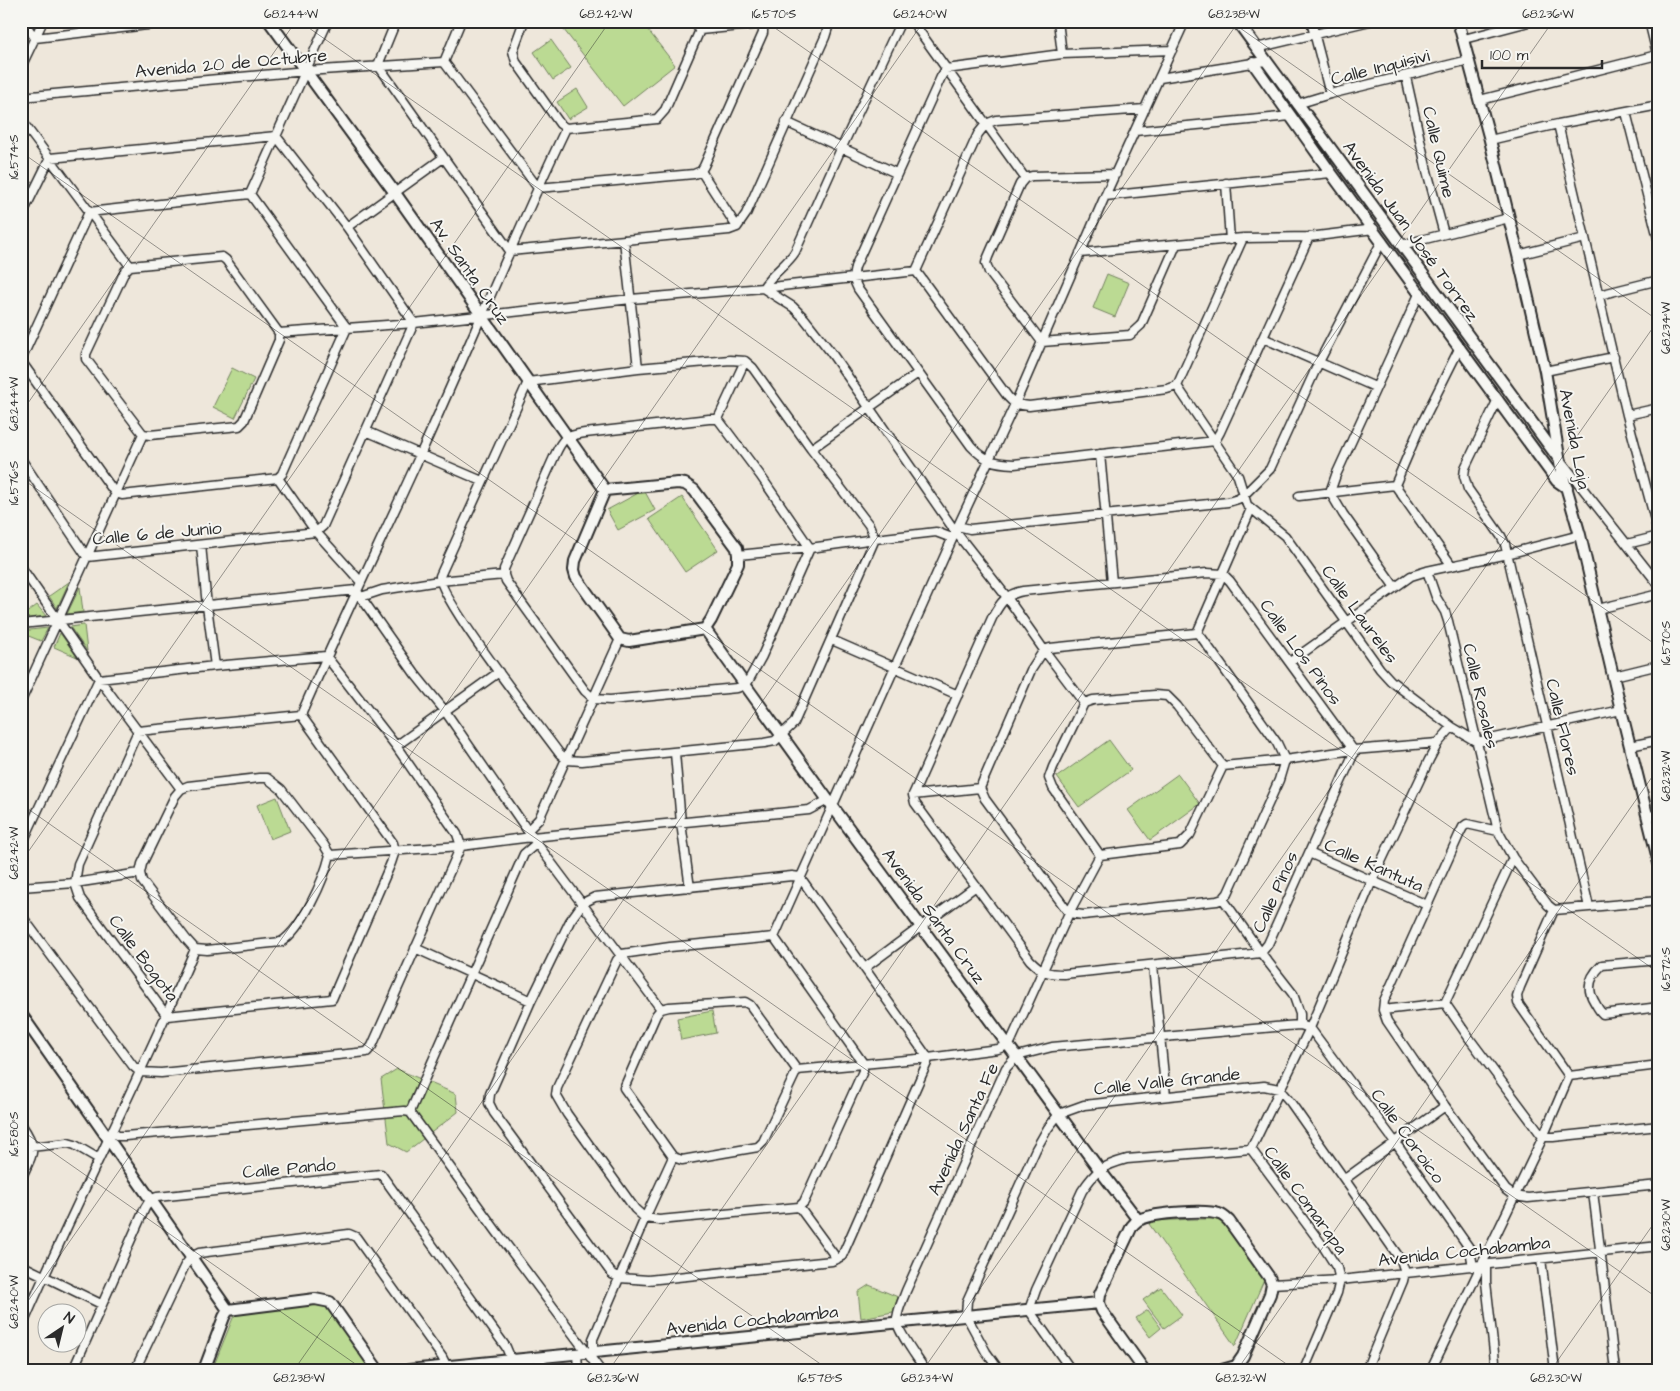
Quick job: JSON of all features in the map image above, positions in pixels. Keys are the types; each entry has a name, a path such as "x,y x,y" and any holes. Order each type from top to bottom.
{"street":[{"path":"23,21 35,38"},
{"path":"21,66 43,21"},
{"path":"35,38 182,21"},
{"name":"Av. Santa Cruz","path":"269,21 395,194 605,490"},
{"path":"250,194 328,21"},
{"path":"396,21 378,65 510,251"},
{"path":"461,21 444,62 538,188"},
{"path":"524,21 513,51 516,62 560,124 566,128 657,119 665,110 700,30"},
{"path":"693,21 700,30"},
{"path":"700,30 792,21"},
{"path":"510,251 729,230 738,227 746,214 825,37 830,21"},
{"path":"763,288 766,282 788,262 795,252 901,21"},
{"path":"912,21 1025,178"},
{"path":"1058,21 1062,54"},
{"path":"774,936 831,803 1015,404 1105,196 1186,21"},
{"name":"Avenida Juan José Torrez","path":"1237,21 1560,460"},
{"path":"1311,21 1330,94"},
{"path":"1256,48 1370,21"},
{"name":"Avenida Laja","path":"1458,21 1470,60 1518,255 1545,371 1560,460 1659,863"},
{"path":"1464,39 1532,21"},
{"path":"1480,100 1658,58 1649,21"},
{"path":"538,188 694,174 701,171 763,33 763,23"},
{"path":"946,69 1062,54 1172,50"},
{"name":"Calle Inquisivi","path":"1297,104 1330,94 1470,60"},
{"path":"1160,78 1265,61"},
{"name":"Avenida 20 de Octubre","path":"21,98 306,71 444,62"},
{"path":"1253,63 1557,481 1567,489"},
{"path":"946,69 896,173 855,267 853,278 858,289 971,446 977,453 989,461 1014,464 1215,441 1308,237"},
{"name":"Calle Quime","path":"1406,77 1427,171 1444,234"},
{"path":"1490,140 1558,124 1659,106"},
{"path":"916,271 978,134 986,124 996,120 1145,109"},
{"path":"1626,112 1656,220 1659,242"},
{"path":"1135,131 1291,116"},
{"path":"21,120 130,266"},
{"path":"786,122 896,173"},
{"path":"1558,124 1627,415 1659,536 1627,544"},
{"path":"301,715 326,656 359,594 361,582 420,455 566,128"},
{"path":"50,158 276,136"},
{"path":"276,136 347,227 414,323"},
{"path":"21,217 50,158"},
{"path":"347,227 443,158"},
{"path":"701,171 738,227"},
{"path":"1105,196 1331,172"},
{"path":"1042,342 989,272 986,263 1020,184 1025,178 1032,176 1116,174"},
{"path":"1226,183 1230,240"},
{"path":"89,212 250,194"},
{"path":"250,194 347,328"},
{"path":"89,212 21,360 115,493 122,495 278,478 282,474 347,328"},
{"path":"1401,245 1509,218"},
{"path":"1080,253 1244,238 1308,237 1374,229"},
{"path":"916,271 1008,396 1015,404 1029,406 1177,386 1244,238"},
{"path":"1518,255 1585,238"},
{"path":"624,240 638,368"},
{"path":"738,554 810,548 936,532 955,532 1228,502 1244,495 1270,469 1319,362 1382,240"},
{"path":"1042,342 1130,334 1135,331 1141,324 1176,245"},
{"path":"222,257 279,333 279,340 244,422 239,426 150,435 143,434 86,359 86,354 125,270 130,266 222,257"},
{"path":"279,333 414,323 631,299 763,288 916,271"},
{"path":"1599,295 1659,280"},
{"path":"763,288 793,307 830,351 955,532 1006,596 1084,703"},
{"path":"1330,492 1375,387 1420,292"},
{"path":"316,532 323,526 414,323"},
{"path":"1263,338 1375,387"},
{"path":"1395,485 1419,428 1460,348"},
{"path":"1545,371 1614,357"},
{"path":"730,360 745,361 753,368 869,525 875,539 832,640 794,723 775,741 675,753 582,761 567,760 559,753 499,672 439,581 482,481 528,382 638,368 730,360"},
{"path":"718,419 745,361"},
{"path":"811,449 918,373"},
{"name":"Calle Laureles","path":"1177,386 1238,476 1247,504 1285,536 1380,669 1391,681 1452,727 1477,742"},
{"name":"Calle Flores","path":"1498,399 1464,476 1468,488 1501,536 1507,554 1589,907"},
{"path":"1627,415 1659,408"},
{"path":"718,419 566,436 555,455 504,569 506,581 585,691 594,699 610,700 737,688 746,685 762,656 810,548"},
{"path":"718,419 760,475 810,548"},
{"path":"366,431 482,481"},
{"path":"21,701 143,434"},
{"path":"1100,454 1112,582"},
{"name":"Calle 6 de Junio","path":"21,459 87,556 316,532"},
{"path":"1560,460 1659,586"},
{"path":"278,478 316,532 349,571 361,582"},
{"path":"678,483 685,484 694,490 737,548 738,554 738,564 705,629 629,641 620,639 576,577 574,570 575,560 605,490 678,483"},
{"path":"1299,496 1395,485"},
{"path":"1395,485 1452,566"},
{"path":"1330,492 1343,514 1394,586"},
{"path":"1197,633 1252,509"},
{"path":"1290,662 1394,586 1411,576 1580,536"},
{"path":"201,545 215,666"},
{"path":"21,567 99,680 181,789"},
{"name":"Calle Rosales","path":"1427,571 1436,597 1448,621 1498,831 1513,858 1554,910"},
{"path":"1043,972 1030,960 915,803 913,795 992,618 1006,596 1023,590 1207,573 1223,574"},
{"name":"Calle Los Pinos","path":"1223,574 1243,597 1353,750"},
{"path":"21,624 359,594 439,581 504,575"},
{"path":"359,594 415,674 445,712 532,837 583,902 661,1009"},
{"path":"1598,609 1659,594"},
{"name":"Avenida Santa Cruz","path":"705,629 1138,1220"},
{"path":"1197,633 1277,742 1285,760 1279,780 1228,892 1223,899 1217,901 1083,915 1069,913 985,799 980,788 1031,670 1044,650 1050,648 1197,633"},
{"path":"410,1112 620,639"},
{"path":"832,640 958,695"},
{"path":"99,680 215,666 326,656"},
{"path":"21,915 133,1066 140,1072 161,1073 367,1052 372,1046 461,846 457,834 396,746 326,656"},
{"path":"1614,676 1659,665"},
{"path":"396,746 499,672"},
{"path":"21,846 99,680"},
{"path":"1100,855 1062,802 1049,778 1084,703 1093,700 1155,695 1167,696 1177,706 1222,766"},
{"path":"1477,742 1621,710"},
{"path":"138,731 301,715"},
{"path":"301,715 393,843 395,851"},
{"path":"1251,1149 1310,1028 1372,881 1438,743 1452,727"},
{"path":"75,883 78,864 138,731"},
{"path":"1630,746 1659,740"},
{"path":"1222,766 1285,760 1353,750 1438,743"},
{"name":"Calle Pinos","path":"1043,972 1064,974 1261,953 1268,944 1353,755 1353,750"},
{"path":"675,753 681,823 690,888"},
{"path":"1100,855 1180,845 1190,835 1222,766"},
{"path":"259,778 267,778 281,789 330,855 328,865 304,916 290,937 281,942 207,950 195,949 186,939 142,881 140,873 142,864 175,796 181,789 197,785 259,778"},
{"path":"913,795 980,788"},
{"path":"330,855 461,846 532,837 809,810 831,803"},
{"path":"1647,817 1659,814"},
{"path":"1498,831 1471,824 1463,827 1384,1001 1383,1010 1387,1021 1445,1106 1506,1190 1514,1196 1528,1198 1659,1185"},
{"name":"Calle Bogota","path":"75,883 80,898 167,1016 332,999 392,863 395,851"},
{"name":"Calle Kantuta","path":"1309,853 1426,905"},
{"path":"797,1070 998,1050 1008,1045 1015,1035 1069,913 1100,855"},
{"path":"1445,1004 1513,858"},
{"path":"21,887 75,883 140,873"},
{"path":"792,876 800,877 866,967 928,1058 842,1256 832,1261 648,1280 620,1278 612,1274 494,1113 489,1103 490,1094 531,1001 570,921 583,902 595,897 792,876"},
{"path":"866,967 976,886"},
{"path":"1223,899 1293,994 1300,1014 1300,1026"},
{"path":"1569,1076 1518,1004 1517,996 1554,910 1659,901"},
{"path":"774,936 863,1063 863,1071 804,1202 798,1207 659,1220 645,1218 635,1209 566,1114 556,1095 557,1088 617,960 622,954 774,936"},
{"path":"415,948 531,1001"},
{"path":"21,1329 44,1276 167,1016 195,949"},
{"path":"1659,960 1602,965 1597,970 1589,987 1589,993 1600,1012 1604,1014 1659,1007"},
{"path":"1153,966 1166,1096"},
{"path":"745,1002 750,1005 797,1070 763,1142 758,1148 682,1160 674,1157 624,1088 656,1014 661,1009 745,1002"},
{"path":"1383,1010 1445,1004"},
{"path":"1445,1004 1543,1137"},
{"path":"21,1014 110,1135 150,1200 228,1310"},
{"name":"Avenida Santa Fe","path":"897,1322 906,1291 989,1104 1006,1068 1017,1056 1052,1047 1160,1036 1300,1026 1310,1028"},
{"name":"Calle Coroico","path":"1310,1028 1395,1142 1480,1266"},
{"path":"1569,1076 1659,1065"},
{"path":"1431,1370 1543,1137 1569,1076"},
{"name":"Calle Valle Grande","path":"1059,1114 1084,1105 1166,1096 1264,1086 1279,1090"},
{"path":"1279,1090 1292,1103 1346,1179 1397,1253 1406,1272 1398,1297 1366,1370"},
{"path":"1346,1179 1445,1106"},
{"path":"110,1135 125,1136 385,1112 410,1112"},
{"path":"410,1112 600,1370"},
{"path":"999,1370 986,1352 966,1315 967,1301 1036,1149 1048,1128 1059,1114"},
{"path":"21,1124 32,1139 34,1147 21,1179"},
{"path":"1543,1137 1659,1126"},
{"path":"21,1148 68,1143 99,1159"},
{"name":"Calle Comarapa","path":"1099,1169 1127,1159 1251,1149 1337,1268 1340,1280"},
{"path":"578,1370 674,1157"},
{"path":"1071,1370 1029,1310 1036,1290 1082,1191 1099,1169"},
{"name":"Calle Pando","path":"150,1200 157,1197 380,1174 506,1347 511,1364"},
{"path":"1593,1192 1615,1370"},
{"path":"73,1370 101,1304 150,1200"},
{"path":"798,1207 837,1259"},
{"path":"1144,1370 1102,1311 1099,1303 1100,1294 1132,1226 1138,1220 1147,1217 1192,1212 1221,1214 1229,1221 1272,1284 1270,1294 1238,1368 1222,1370"},
{"path":"135,1370 185,1265 192,1257 199,1253 353,1234 446,1367"},
{"name":"Avenida Cochabamba","path":"1272,1284 1340,1280 1600,1252 1658,1248"},
{"path":"1541,1259 1555,1370"},
{"path":"21,1265 101,1304"},
{"path":"1480,1266 1486,1282 1496,1370"},
{"path":"1304,1370 1337,1293 1340,1280"},
{"path":"228,1310 315,1299 330,1302 378,1370"},
{"name":"Avenida Cochabamba","path":"409,1370 511,1364 586,1352 1099,1303"},
{"path":"204,1370 228,1310"},
{"path":"897,1322 925,1370"}],"green space":[{"path":"557,21 641,21 675,65 623,106"},
{"path":"551,40 571,68 553,80 534,52"},
{"path":"577,89 588,107 568,119 557,102"},
{"path":"1107,274 1129,283 1115,317 1093,308"},
{"path":"232,368 254,379 235,418 213,407"},
{"path":"644,490 655,510 618,530 607,510"},
{"path":"682,497 718,550 685,572 649,519"},
{"path":"69,582 57,608 49,596"},
{"path":"80,587 83,612 67,614"},
{"path":"37,605 46,616 21,619 21,617"},
{"path":"84,625 87,651 70,627"},
{"path":"48,628 41,641 21,633 21,631"},
{"path":"60,633 77,657 54,647"},
{"path":"1109,740 1131,770 1079,807 1057,777"},
{"path":"1178,774 1200,804 1150,840 1128,810"},
{"path":"277,797 290,831 270,839 257,805"},
{"path":"712,1011 716,1033 681,1040 677,1018"},
{"path":"397,1069 456,1094 458,1112 406,1152 389,1143 381,1079"},
{"path":"1220,1219 1264,1280 1235,1346 1149,1224 1152,1221"},
{"path":"869,1285 898,1297 893,1312 861,1318 858,1292"},
{"path":"1161,1287 1182,1315 1164,1328 1143,1300"},
{"path":"326,1303 375,1370 212,1370 235,1313"},
{"path":"1148,1310 1161,1328 1150,1337 1136,1318"}]}
